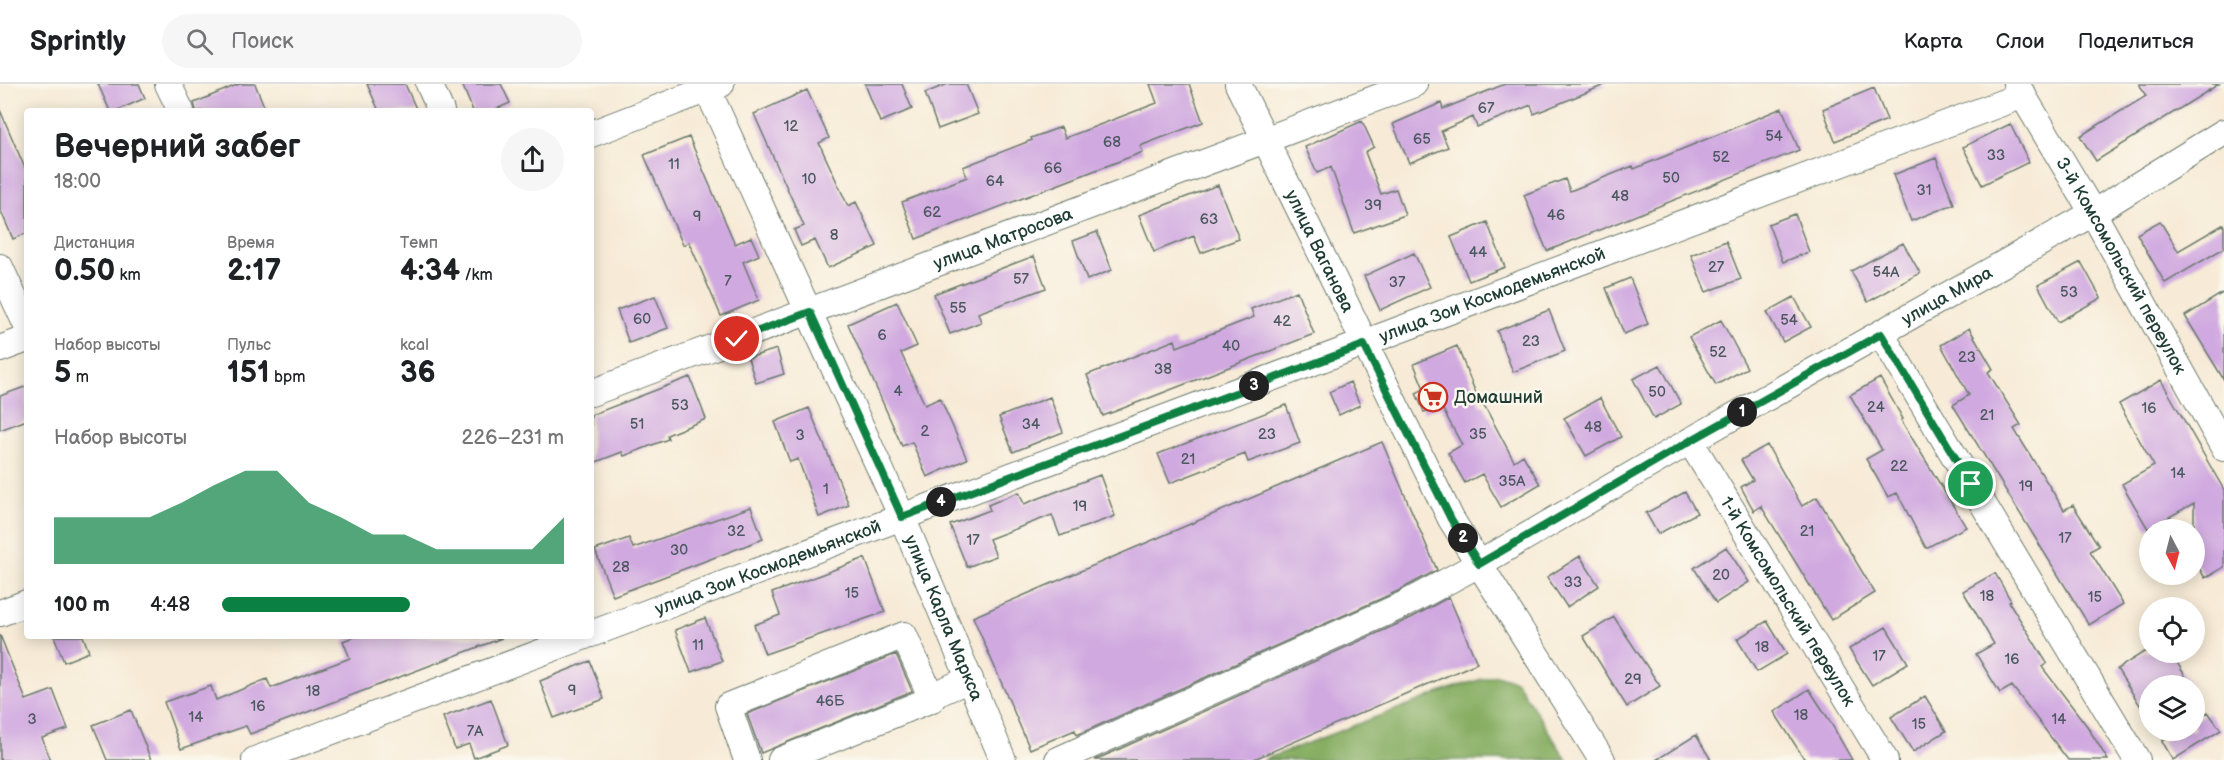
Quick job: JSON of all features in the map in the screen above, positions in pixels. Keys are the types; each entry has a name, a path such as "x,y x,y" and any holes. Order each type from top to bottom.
{"street":[{"path":"168,84 180,108"},
{"path":"429,84 440,108"},
{"name":"улица Ваганова","path":"1238,84 1451,519 1602,760"},
{"name":"улица Матросова","path":"594,392 1414,84"},
{"path":"594,133 711,86"},
{"name":"улица Карла Маркса","path":"711,86 902,517 1003,760"},
{"name":"3-й Комсомольский переулок","path":"2019,90 2093,213 2224,448"},
{"name":"улица Зои Космодемьянской","path":"594,633 1364,345 2019,90"},
{"name":"улица Мира","path":"1058,760 1405,604 2093,213 2224,132"},
{"path":"0,267 24,319"},
{"path":"1881,334 2137,760"},
{"path":"0,349 24,340"},
{"name":"1-й Комсомольский переулок","path":"1690,441 1886,760"},
{"path":"0,613 24,604"},
{"path":"747,760 728,706 904,634 932,699 781,760"},
{"path":"255,760 577,639"},
{"path":"930,696 970,679"}],"green space":[{"path":"1496,675 1516,681 1567,760 1263,760 1458,686"}],"building":[{"path":"98,84 139,84 145,98 123,108 109,108"},
{"path":"239,84 255,84 265,108 195,108 194,103"},
{"path":"367,84 405,84 416,108 378,108"},
{"path":"462,84 501,84 510,103 499,108 472,108"},
{"path":"865,84 902,84 912,109 880,122"},
{"path":"948,84 966,84 978,114 938,129 925,93"},
{"path":"1150,84 1189,84 1203,122 1140,146 1143,152 916,239 902,202 967,177 963,167 1032,140 1031,138 1061,127 1065,138 1157,103"},
{"path":"1505,84 1607,84 1534,114 1531,105 1477,127 1473,117 1441,131 1448,147 1409,163 1393,124 1441,103 1443,109"},
{"path":"2139,84 2219,84 2096,161 2080,136 2146,96"},
{"path":"1874,88 1887,120 1835,141 1823,109"},
{"path":"807,90 829,138 819,143 848,206 856,202 877,246 828,268 815,240 801,246 794,230 804,226 754,114"},
{"path":"1782,108 1799,150 1547,251 1524,195 1565,179 1570,191 1633,166 1634,169"},
{"path":"0,110 24,166 24,234 13,239 0,209"},
{"path":"1362,121 1374,147 1365,152 1381,194 1396,189 1405,215 1354,233 1331,167 1317,173 1305,147"},
{"path":"2010,124 2029,162 1982,185 1963,147"},
{"path":"689,137 735,244 751,237 759,255 743,262 759,300 721,316 689,242 683,245 644,155"},
{"path":"1936,158 1954,204 1911,221 1893,175"},
{"path":"1218,185 1239,239 1201,253 1194,236 1154,252 1139,215"},
{"path":"1795,214 1809,252 1783,262 1768,224"},
{"path":"2160,221 2178,251 2224,224 2224,248 2165,283 2137,234"},
{"path":"1487,222 1505,267 1469,281 1451,237"},
{"path":"1097,232 1112,270 1087,280 1073,241"},
{"path":"1726,241 1741,279 1706,292 1691,255"},
{"path":"1903,243 1920,273 1868,302 1851,271"},
{"path":"1414,253 1430,287 1380,310 1364,276"},
{"path":"1034,256 1046,288 978,313 981,322 950,334 934,294"},
{"path":"2081,262 2101,298 2058,322 2038,285"},
{"path":"1630,278 1648,324 1624,334 1606,288"},
{"path":"1297,291 1314,334 1103,416 1087,375 1175,340 1177,347 1254,317 1251,309"},
{"path":"2224,292 2224,380 2185,316"},
{"path":"655,296 668,328 629,343 617,310"},
{"path":"1794,297 1811,327 1783,342 1767,312"},
{"path":"897,302 917,346 901,353 925,405 940,398 967,459 927,477 912,442 902,446 848,324"},
{"path":"1549,310 1565,351 1513,372 1497,331"},
{"path":"1721,320 1747,368 1716,385 1689,337"},
{"path":"1969,328 1993,369 1988,372 2021,425 2014,429 2064,510 2073,505 2099,546 2090,551 2123,604 2089,625 1953,405 1969,395 1941,345"},
{"path":"1457,346 1481,406 1484,405 1514,461 1523,455 1540,484 1501,507 1482,474 1465,483 1448,453 1462,445 1441,406 1424,412 1416,393 1424,389 1414,364"},
{"path":"777,349 784,374 756,383 748,358"},
{"path":"1660,365 1681,404 1654,419 1633,379"},
{"path":"690,377 706,419 667,435 668,439 624,456 622,452 594,463 594,414"},
{"path":"1880,378 1903,419 1901,420 1966,527 1926,548 1897,493 1888,497 1866,459 1882,450 1850,395"},
{"path":"2161,380 2224,490 2224,567 2205,578 2205,519 2194,519 2194,503 2166,519 2142,519 2122,484 2154,466 2119,404"},
{"path":"1350,382 1360,405 1339,415 1329,392"},
{"path":"24,387 24,421 0,430 0,396"},
{"path":"1050,397 1063,432 1013,452 999,417"},
{"path":"1600,398 1621,437 1586,456 1564,418"},
{"path":"1286,405 1300,443 1248,462 1245,454 1170,483 1158,454"},
{"path":"809,408 849,505 819,517 798,459 790,462 775,422"},
{"path":"1382,442 1437,570 1398,591 1077,735 1075,730 1030,749 973,617"},
{"path":"1767,445 1802,506 1817,497 1875,593 1831,620 1761,506 1754,511 1741,487 1753,480 1741,460"},
{"path":"1100,475 1115,516 1060,536 1052,515 989,539 996,556 967,567 950,525 990,510 988,505 1019,492 1024,504"},
{"path":"1685,492 1697,513 1658,534 1646,513"},
{"path":"751,507 763,539 613,596 595,550 629,538 633,548"},
{"path":"1726,547 1749,582 1716,603 1694,568"},
{"path":"1580,556 1599,586 1567,607 1547,577"},
{"path":"865,558 885,612 765,654 754,625 780,615 772,593"},
{"path":"1995,573 2011,601 2009,602 2047,663 2042,667 2087,726 2108,760 2068,760 2012,686 2000,693 1976,654 1994,644 1963,591"},
{"path":"1449,597 1477,663 1252,760 1095,760 1411,618"},
{"path":"1614,617 1660,686 1627,707 1583,636"},
{"path":"705,618 722,661 691,672 675,630"},
{"path":"1767,621 1787,654 1757,672 1737,639"},
{"path":"1886,627 1908,663 1872,685 1849,649"},
{"path":"0,635 26,700 53,690 68,729 42,738 51,760 0,760"},
{"path":"55,639 84,639 89,652 64,662"},
{"path":"348,639 499,639 250,734 246,726 181,749 164,702 211,686 216,700 267,679 271,688 350,658 343,641"},
{"path":"896,654 912,691 761,753 747,714"},
{"path":"2139,655 2139,663 2177,663 2185,675 2139,675 2139,704 2117,669"},
{"path":"590,661 604,699 554,718 540,681"},
{"path":"1809,689 1852,760 1805,760 1774,712"},
{"path":"1925,696 1946,731 1913,752 1891,717"},
{"path":"491,699 508,745 474,758 469,744 455,749 443,717"},
{"path":"131,710 151,760 107,760 93,725"},
{"path":"2208,712 2221,730 2205,740 2205,714"},
{"path":"1696,735 1711,760 1656,760"},
{"path":"2162,741 2203,741 2173,760"}],"place":[{"name":"Домашний","path":"1433,397"}],"route":[{"path":"737,339 810,312 902,517 1364,345 1451,519 1479,564 1690,441 1881,334 1971,484"}]}
